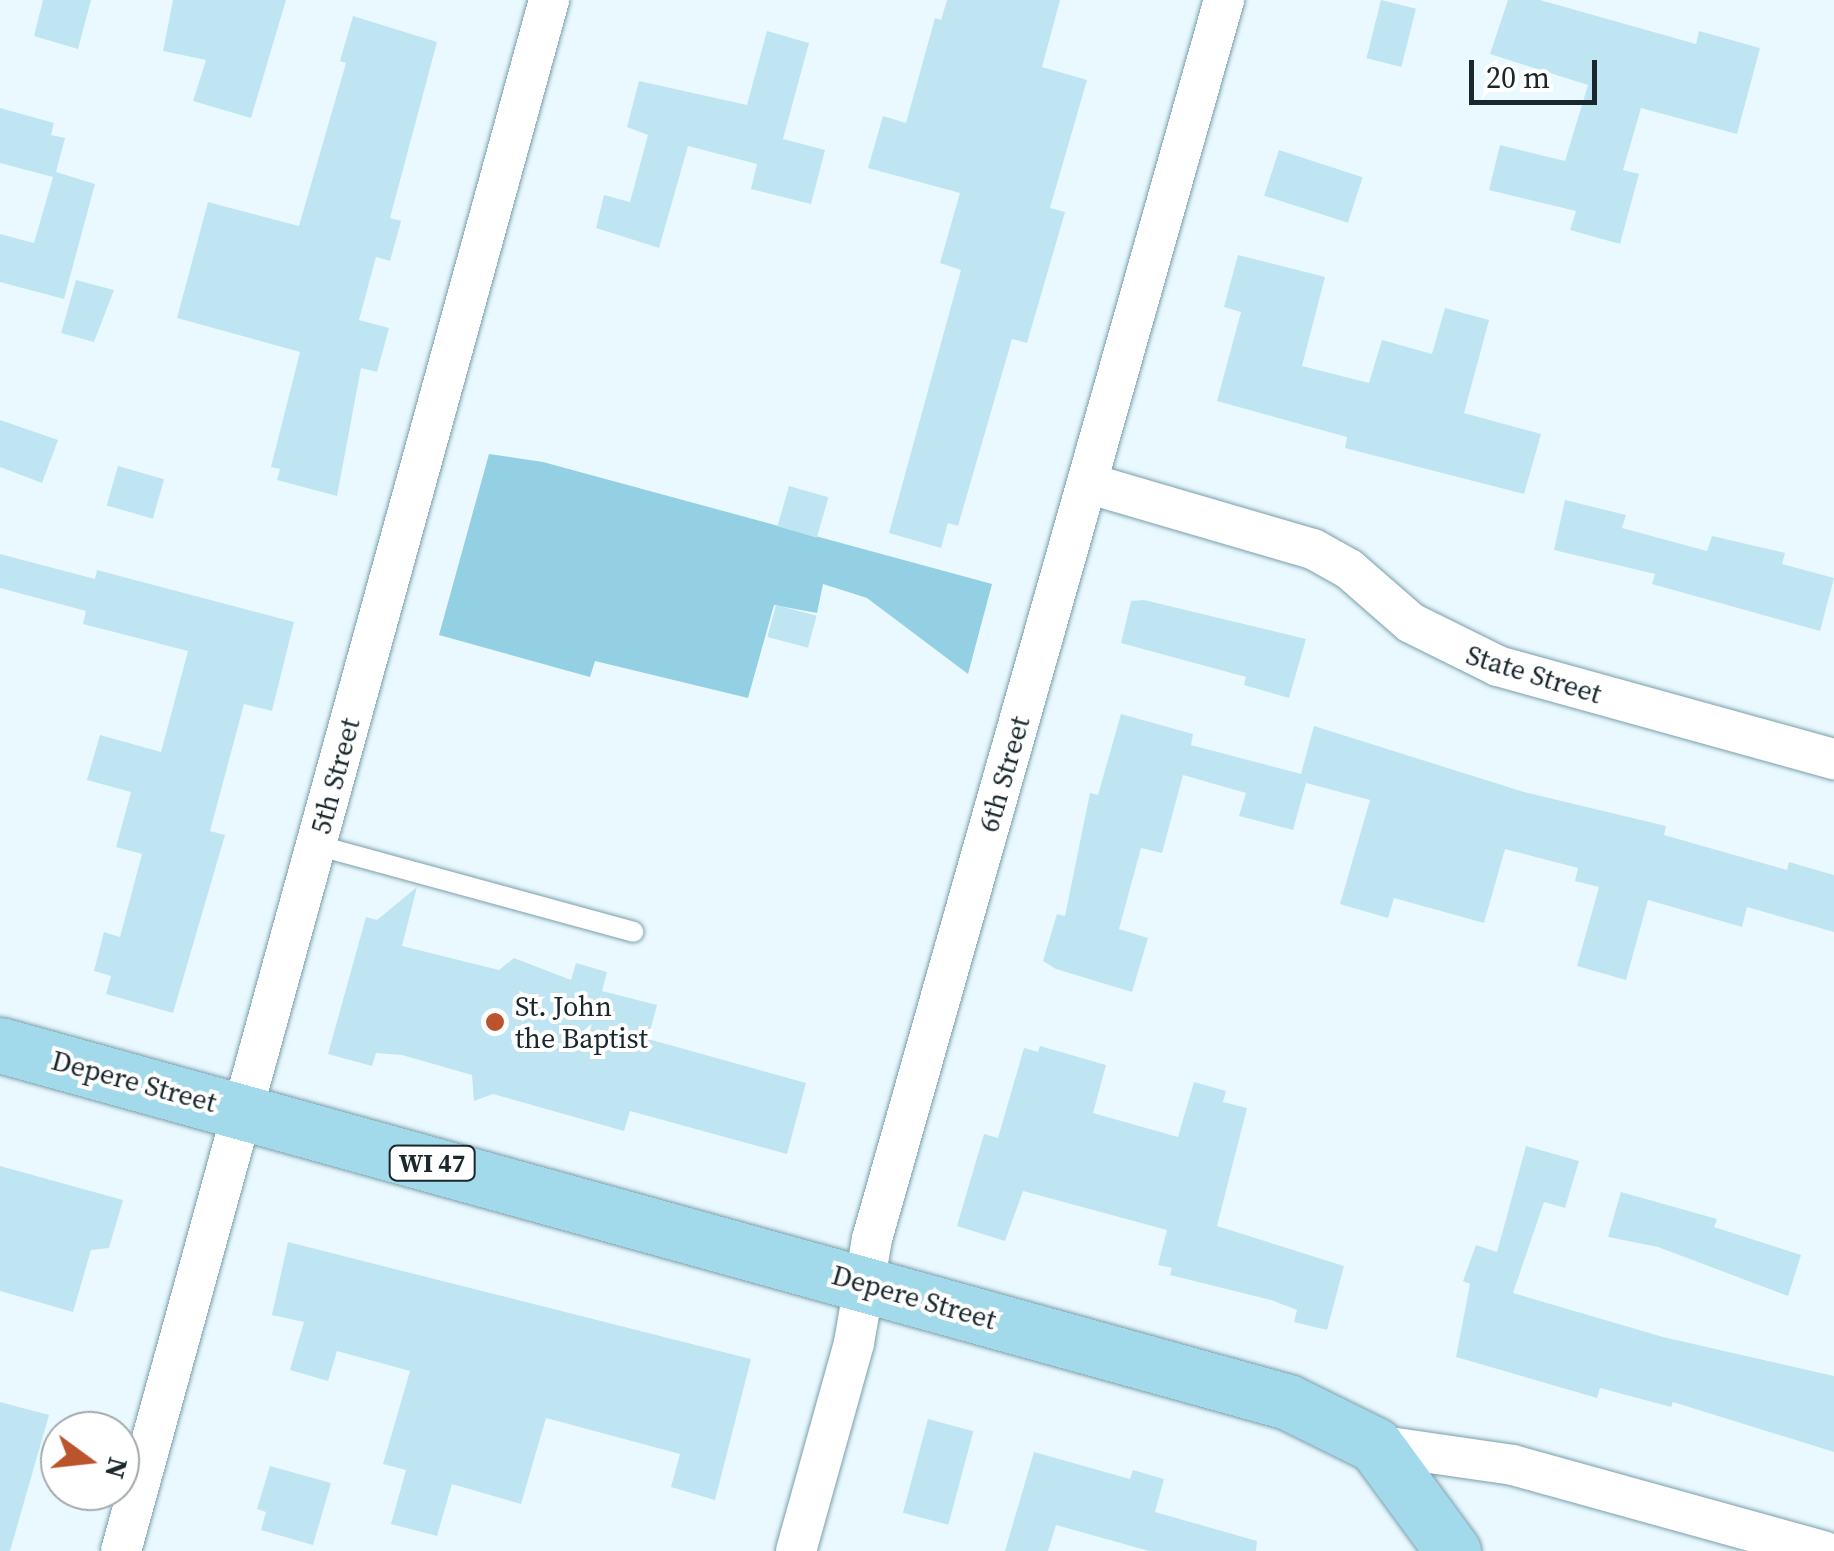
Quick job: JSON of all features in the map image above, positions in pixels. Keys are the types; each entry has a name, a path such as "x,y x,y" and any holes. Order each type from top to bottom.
{"main road":[{"name":"Depere Street","path":"0,1045 1288,1402 1375,1445"},
{"name":"WI 47","path":"1375,1445 1453,1551"}],"street":[{"name":"5th Street","path":"121,1551 549,0"},
{"name":"6th Street","path":"796,1551 854,1342 864,1282 1224,0"},
{"name":"State Street","path":"1087,483 1313,549 1349,569 1412,623 1498,666 1834,760"},
{"name":"Depere Street","path":"1375,1445 1514,1465 1824,1551"}],"lane":[{"path":"316,845 634,932"}],"shaded area":[{"path":"489,454 543,462 992,584 968,674 867,598 823,584 817,613 774,605 748,698 595,661 590,677 439,635"}],"building":[{"path":"43,0 91,0 78,49 34,36"},
{"path":"173,0 286,0 251,118 193,101 206,60 163,51"},
{"path":"947,0 1060,0 1042,67 1087,80 1050,208 1065,212 1027,343 1012,339 958,526 948,523 941,548 889,533 961,270 940,263 960,193 868,168 883,116 906,123 935,18 941,20"},
{"path":"1381,0 1416,9 1401,67 1366,58"},
{"path":"1508,0 1540,0 1696,44 1699,31 1760,48 1737,134 1641,108 1623,170 1639,174 1620,244 1570,230 1576,211 1489,190 1500,145 1565,161 1588,85 1490,54"},
{"path":"353,16 437,42 390,218 401,221 390,261 376,257 359,320 389,328 377,372 361,368 337,496 277,480 280,469 271,467 300,352 177,318 208,202 299,226 346,63 340,61"},
{"path":"767,31 809,43 783,139 825,150 811,204 751,189 757,164 688,146 659,248 596,228 604,195 630,202 648,135 627,127 639,81 747,105"},
{"path":"0,108 54,123 51,135 65,138 56,172 95,184 64,299 0,282 0,234 34,243 53,177 0,163"},
{"path":"1279,150 1363,177 1348,223 1264,196"},
{"path":"1238,255 1325,277 1302,366 1369,383 1382,340 1432,354 1445,308 1489,320 1464,413 1541,434 1524,494 1345,448 1347,437 1217,401 1241,312 1224,307"},
{"path":"76,280 114,290 94,342 61,333"},
{"path":"0,420 58,440 42,483 0,467"},
{"path":"118,466 164,479 153,519 107,505"},
{"path":"789,486 828,497 817,538 777,526"},
{"path":"1565,500 1626,515 1622,528 1707,551 1712,536 1785,553 1782,564 1834,578 1820,631 1652,584 1655,574 1554,550"},
{"path":"0,554 95,579 97,570 294,622 272,711 244,704 210,831 225,835 173,1013 106,994 111,976 94,971 104,932 120,937 142,854 116,847 131,792 87,780 100,735 161,752 188,651 83,624 86,611 0,588"},
{"path":"1144,600 1306,639 1289,698 1244,685 1246,677 1121,643 1131,601"},
{"path":"776,605 817,616 808,648 767,637"},
{"path":"1121,714 1193,734 1191,745 1301,774 1314,726 1524,792 1666,826 1664,835 1787,870 1789,862 1834,875 1834,932 1747,907 1742,927 1648,900 1626,980 1577,966 1599,887 1575,881 1578,868 1505,849 1484,923 1394,898 1388,918 1340,904 1370,800 1306,783 1293,830 1239,816 1246,793 1183,775 1162,853 1141,848 1119,929 1148,938 1132,992 1056,969 1043,961 1057,914 1065,916 1090,793 1098,795"},
{"name":"St. John the Baptist","path":"417,887 402,946 499,970 514,958 571,980 576,963 607,972 602,991 657,1005 648,1039 806,1083 787,1154 630,1111 624,1131 493,1094 474,1101 472,1075 402,1055 376,1053 372,1066 328,1054 366,917 377,920"},
{"path":"1040,1046 1106,1065 1093,1113 1178,1137 1194,1082 1226,1091 1223,1102 1247,1108 1217,1226 1344,1266 1327,1330 1294,1322 1297,1310 1271,1300 1170,1275 1172,1268 1158,1265 1167,1230 1023,1191 1005,1241 957,1226 984,1134 998,1138 1024,1048 1038,1052"},
{"path":"1526,1146 1579,1161 1565,1208 1544,1202 1513,1293 1663,1337 1834,1376 1834,1452 1673,1402 1671,1407 1600,1388 1597,1398 1456,1357 1470,1284 1463,1281 1476,1245 1497,1252"},
{"path":"0,1166 123,1200 109,1248 91,1250 73,1312 0,1291"},
{"path":"1621,1192 1717,1219 1714,1227 1801,1255 1788,1296 1658,1247 1608,1237"},
{"path":"288,1242 751,1359 715,1500 671,1487 680,1454 546,1418 521,1504 452,1484 437,1536 391,1524 406,1470 383,1464 410,1371 337,1351 328,1381 290,1370 304,1322 272,1315"},
{"path":"0,1402 40,1413 40,1446 10,1551 0,1551"},
{"path":"928,1419 973,1431 948,1525 903,1513"},
{"path":"1034,1452 1130,1479 1133,1470 1164,1479 1155,1512 1257,1541 1256,1551 1149,1551 1056,1525 1048,1551 1005,1551"},
{"path":"270,1466 331,1483 313,1545 261,1530 266,1512 257,1509"}],"place":[{"name":"St. John the Baptist","path":"495,1022"}]}
